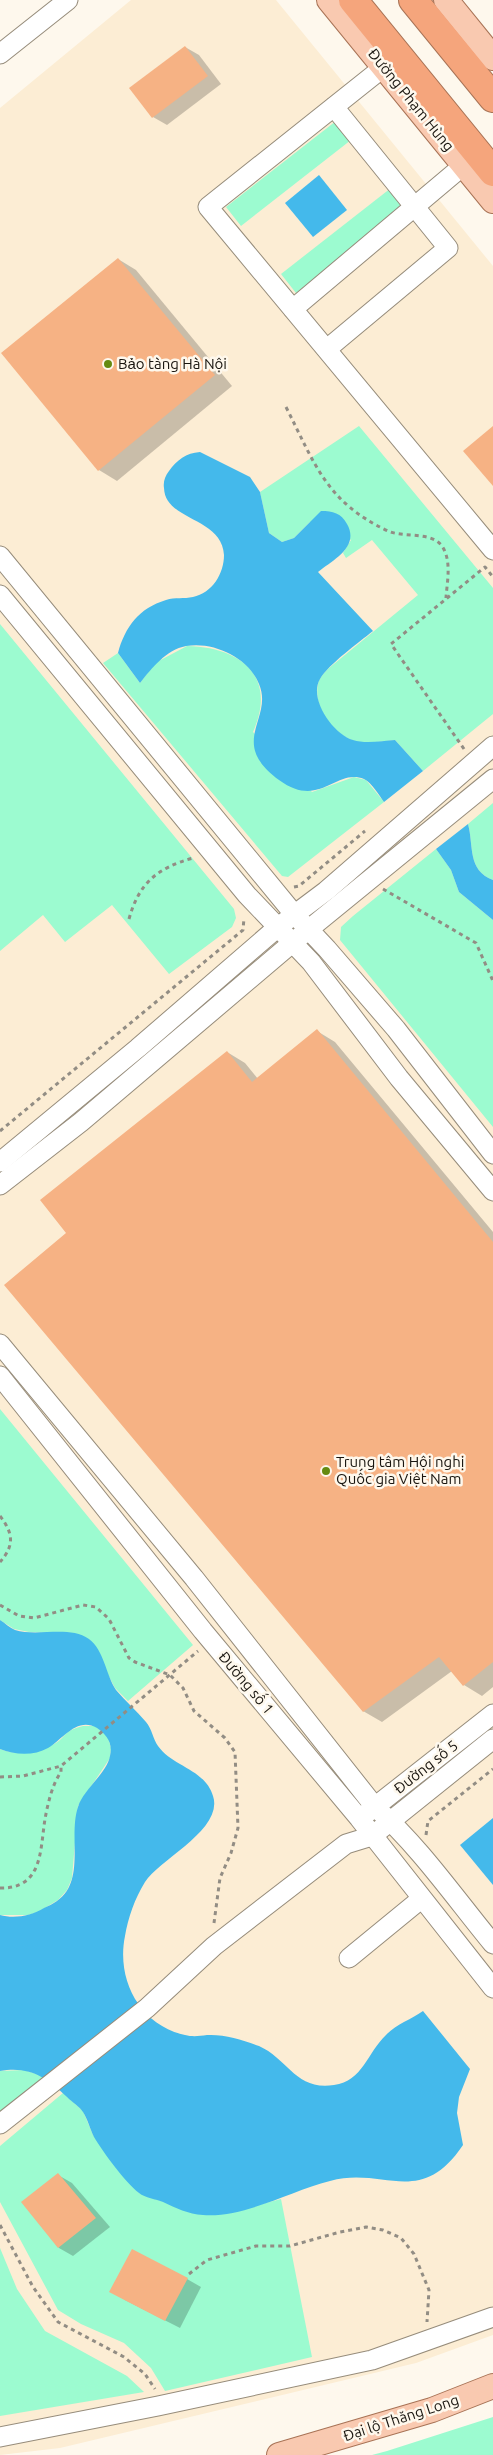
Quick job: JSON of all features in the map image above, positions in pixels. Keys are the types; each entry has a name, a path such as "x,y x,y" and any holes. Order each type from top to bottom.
{"highway":[{"path":"353,0 493,172"},
{"path":"413,0 493,98"}],"main road":[{"name":"Đường Phạm Hùng","path":"328,0 385,66 493,201"},
{"path":"446,0 493,58"},
{"name":"Đại lộ Thăng Long","path":"279,2455 432,2410 493,2386"}],"street":[{"path":"0,54 56,3"},
{"path":"385,66 208,207 493,550"},
{"path":"327,350 448,248 334,107"},
{"path":"293,309 464,165"},
{"path":"0,556 294,914 396,1029 493,1154"},
{"path":"0,595 247,895 311,962 399,1078 487,1172 493,1190"},
{"path":"0,1162 138,1048 278,927 326,891 493,746"},
{"path":"0,1185 82,1122 292,943 493,779"},
{"path":"372,1044 396,1029"},
{"path":"138,1048 150,1064"},
{"path":"399,1078 423,1063"},
{"path":"65,1108 82,1122"},
{"name":"Đường số 1","path":"2,1352 37,1390 115,1486 194,1578 375,1807 392,1821 493,1944"},
{"name":"Đường số 1","path":"0,1376 174,1592 203,1639 359,1818 493,1988"},
{"path":"20,1401 37,1390"},
{"path":"100,1501 115,1486"},
{"path":"123,1528 139,1514"},
{"path":"174,1592 194,1578"},
{"path":"203,1639 225,1619"},
{"name":"Đường số 5","path":"359,1818 493,1714"},
{"name":"Đường số 5","path":"346,1844 372,1836 493,1739"},
{"path":"0,2124 148,2008 214,1946 346,1844 351,1828 359,1818"},
{"path":"350,1958 421,1899"},
{"path":"0,2437 158,2406 372,2360 493,2317"}],"path":[{"path":"286,407 324,481 346,504 388,531 402,536 434,539 441,545 449,566 446,598"},
{"path":"464,749 391,644 485,567 493,577"},
{"path":"457,755 471,743"},
{"path":"286,888 299,886 366,830"},
{"path":"128,919 139,890 150,879 182,861 198,856"},
{"path":"375,894 390,882"},
{"path":"383,888 476,943 493,981"},
{"path":"0,1131 243,930 244,916 242,911"},
{"path":"0,1516 6,1523 11,1543 10,1549 0,1562"},
{"path":"0,1605 19,1616 34,1618 83,1606 96,1607 109,1620 129,1658 170,1675 183,1688 194,1711 225,1738 235,1752 238,1828 218,1888 214,1946"},
{"path":"0,1777 22,1776 61,1766 170,1675 203,1639"},
{"path":"0,1888 14,1887 26,1881 40,1860 47,1809 61,1772 61,1766"},
{"path":"426,1836 428,1821 493,1769"},
{"path":"0,2225 33,2287 58,2322 124,2357 145,2374 155,2389 158,2406"},
{"path":"189,2274 207,2260 256,2246 290,2246 366,2227 383,2230 401,2238 414,2254 429,2290 427,2328"}],"shaded area":[{"name":"Trung tâm Hội nghị Quốc gia Việt Nam","path":"131,0 276,0 493,266 493,2335 416,2363 60,2448 0,2455 0,108"}],"green space":[{"path":"336,121 351,140 241,226 226,207"},
{"path":"391,188 406,207 296,293 281,274"},
{"path":"359,426 493,588 493,714 423,771 395,740 362,742 352,740 337,731 325,717 317,692 322,675 329,668 418,595 372,540 346,558 343,553 351,540 310,522 294,538 282,542 269,533 260,492"},
{"path":"0,624 234,909 236,918 232,927 169,974 112,905 65,942 43,915 0,951"},
{"path":"187,646 223,652 238,659 249,668 257,680 261,695 260,712 253,732 312,792 354,777 366,780 384,802 288,877 282,876 103,663 118,653 140,683 155,663"},
{"path":"493,803 493,880 485,876 475,864 468,824"},
{"path":"436,849 451,870 459,892 493,920 493,1127 340,940 341,927"},
{"path":"0,1409 193,1645 128,1701 115,1688 90,1640 76,1634 29,1632 14,1629 0,1620"},
{"path":"83,1726 95,1726 108,1737 111,1748 110,1758 78,1806 72,1878 67,1890 58,1900 38,1912 28,1915 0,1915 0,1749 21,1753 41,1750 58,1741 71,1730"},
{"path":"24,2070 45,2077 0,2115 0,2071"},
{"path":"63,2093 83,2111 93,2135 139,2193 161,2201 224,2214 281,2199 312,2357 165,2391 151,2368 124,2343 81,2324 58,2310 0,2202 0,2146"},
{"path":"0,2248 17,2289 45,2331 127,2376 144,2392 0,2416"},
{"path":"493,2417 493,2455 372,2455 387,2451"}],"water":[{"path":"319,175 347,210 313,237 285,203"},
{"path":"200,452 250,477 260,492 269,533 282,542 294,538 321,511 336,513 347,524 350,540 347,546 337,558 318,572 373,631 324,673 317,687 317,696 320,706 331,724 346,737 363,742 395,740 423,771 384,802 373,786 364,779 354,777 344,779 326,787 306,791 293,788 279,780 264,766 256,754 254,742 262,697 259,684 247,666 229,653 208,646 197,645 179,648 160,660 140,683 118,653 129,627 141,613 166,600 190,598 200,595 216,582 222,569 224,555 221,543 214,533 174,507 167,499 164,488 165,477 175,464 186,456"},
{"path":"468,824 475,864 485,876 493,880 493,920 459,892 451,870 436,849"},
{"path":"0,1620 15,1630 24,1632 63,1632 81,1635 89,1639 98,1650 116,1690 146,1722 158,1746 164,1753 203,1780 213,1796 214,1808 209,1820 189,1843 145,1882 130,1915 123,1952 124,1969 128,1984 144,2011 155,2022 169,2030 185,2035 227,2036 259,2046 278,2058 301,2079 321,2086 334,2085 352,2078 390,2031 423,2011 470,2069 459,2097 457,2113 463,2145 447,2164 432,2176 416,2181 349,2178 315,2185 267,2203 235,2212 219,2215 192,2213 144,2196 133,2188 94,2137 82,2110 52,2084 37,2075 21,2070 0,2071 0,1915 17,1917 34,1913 55,1902 66,1892 74,1870 75,1819 78,1807 108,1762 111,1747 104,1734 97,1728 83,1725 70,1730 43,1751 18,1753 0,1749"},
{"path":"493,1818 493,1885 460,1845"}],"building":[{"path":"185,46 208,76 152,118 129,88"},
{"name":"Bảo tàng Hà Nội","path":"118,258 215,375 98,471 1,353"},
{"path":"493,426 493,486 463,451"},
{"name":"Trung tâm Hội nghị Quốc gia Việt Nam","path":"317,1029 493,1242 493,1662 463,1686 439,1657 363,1712 4,1285 66,1233 40,1200 227,1051 252,1082"},
{"path":"58,2173 96,2218 58,2248 21,2202"},
{"path":"132,2249 188,2278 165,2321 109,2292"}],"place":[{"name":"Bảo tàng Hà Nội","path":"108,364"},
{"name":"Trung tâm Hội nghị Quốc gia Việt Nam","path":"326,1471"}]}
